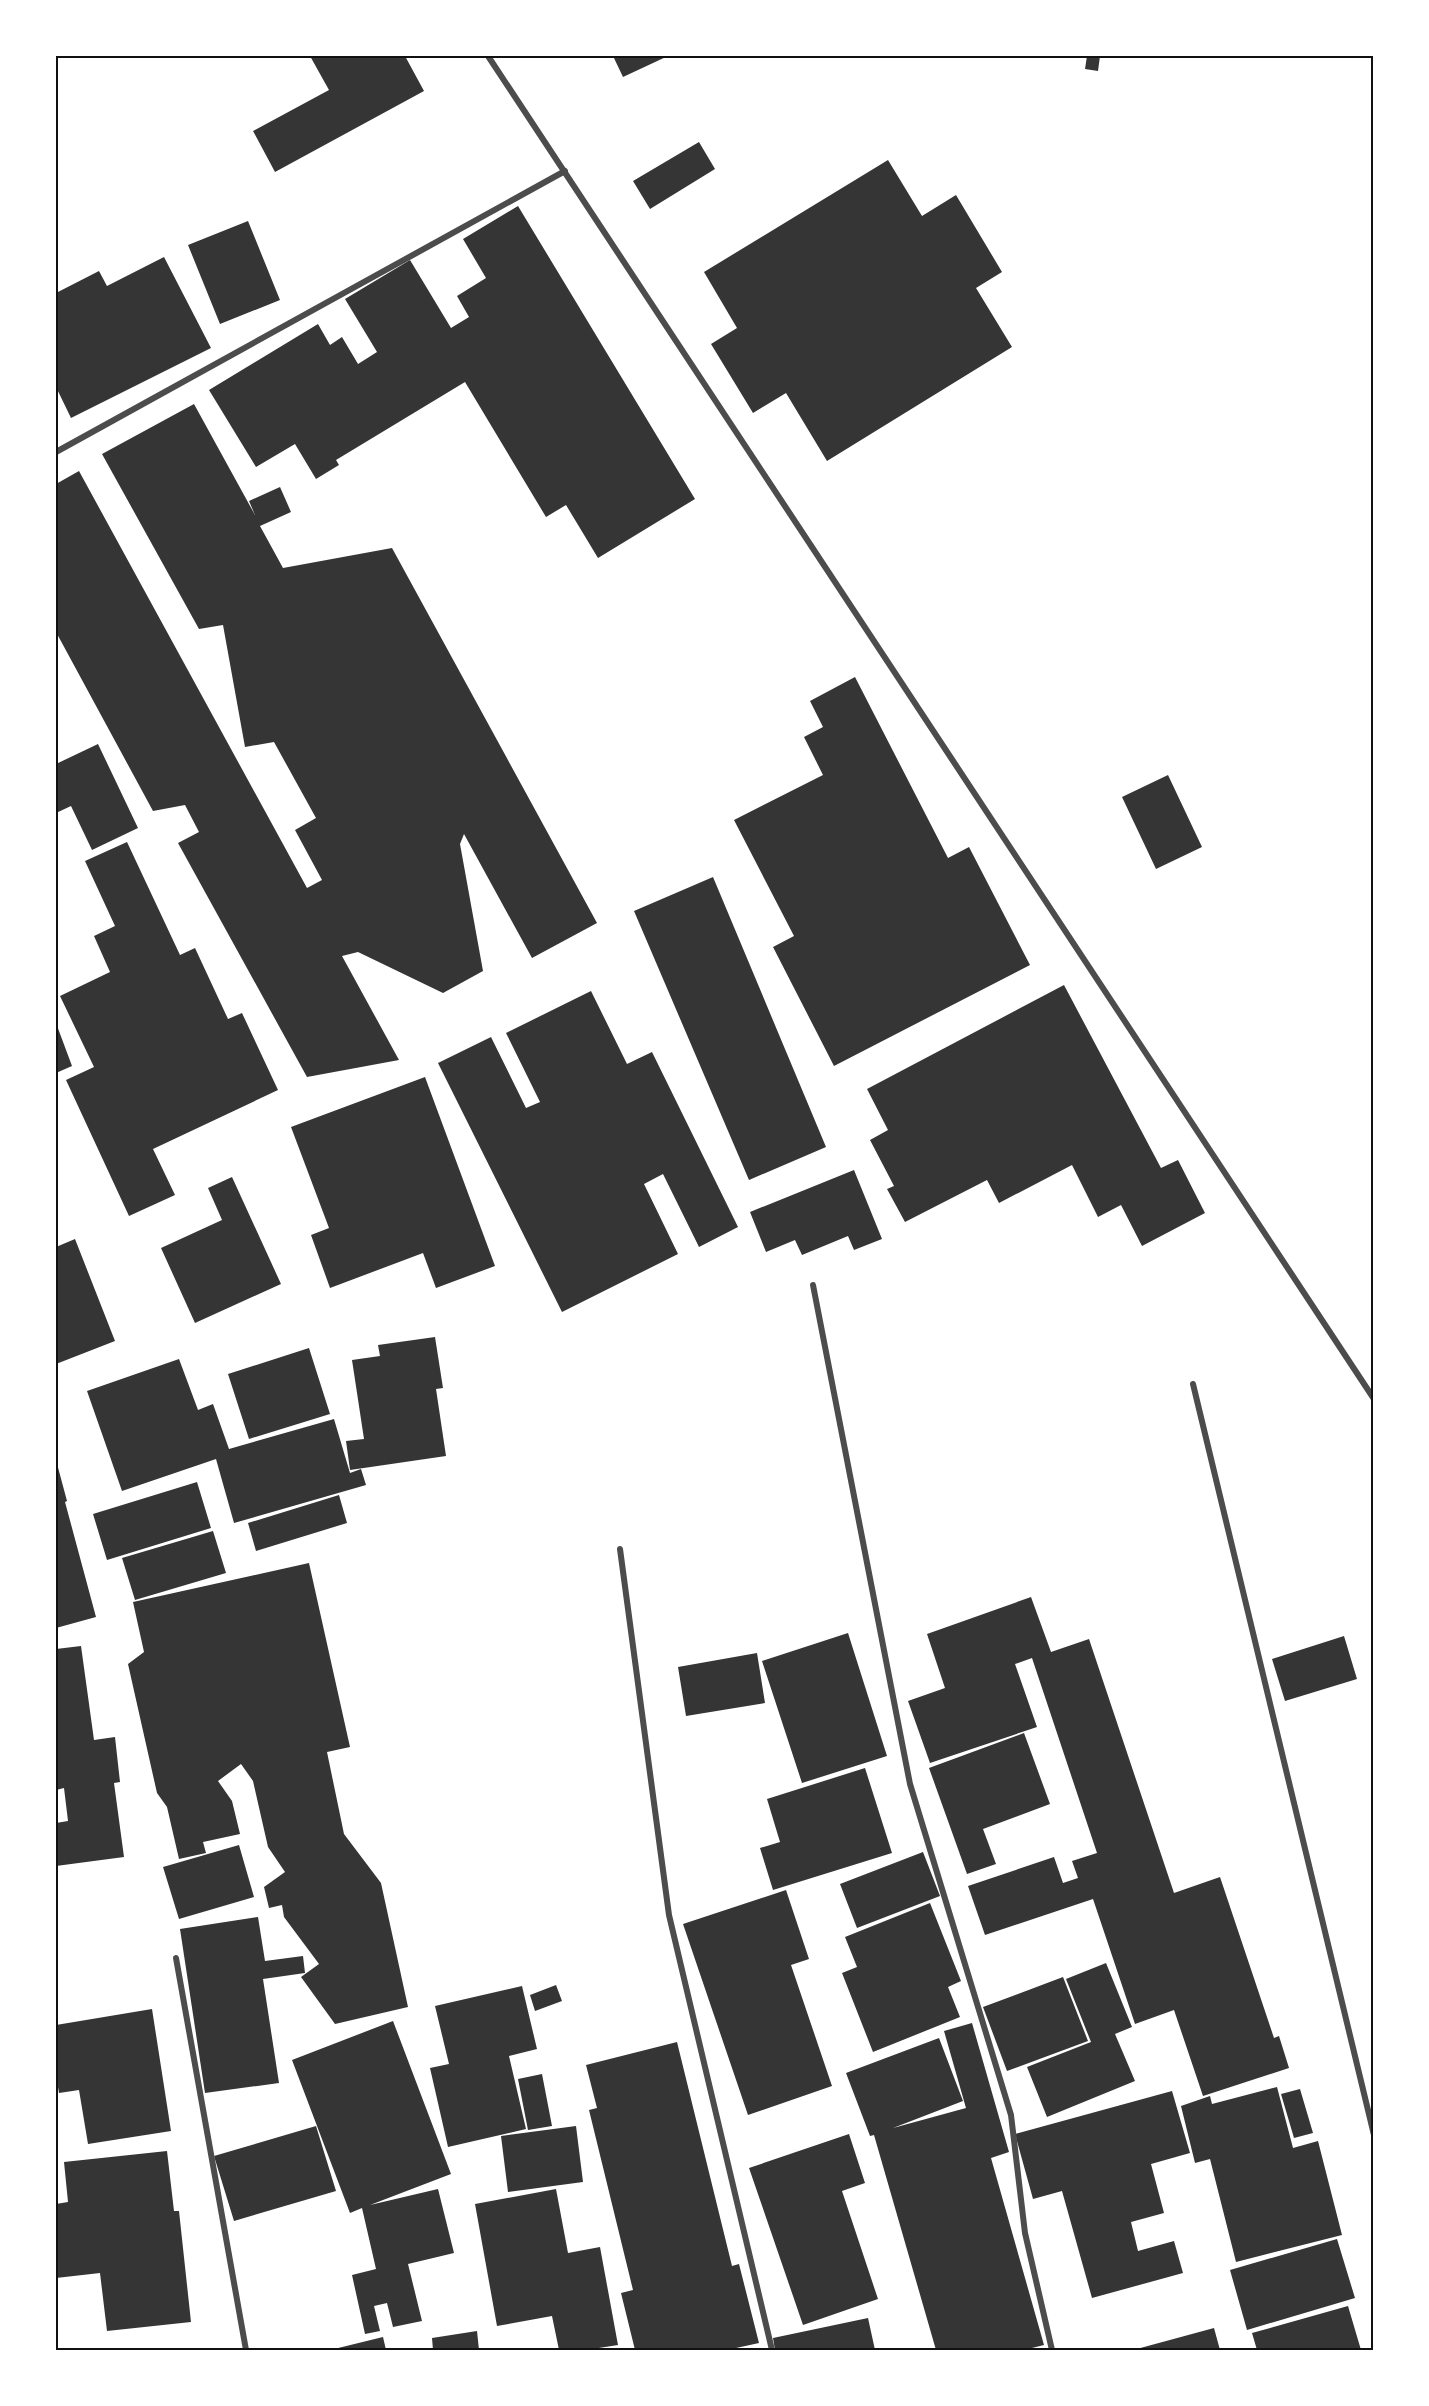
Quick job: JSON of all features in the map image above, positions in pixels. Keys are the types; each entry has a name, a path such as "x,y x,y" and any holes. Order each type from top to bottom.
{"street":[{"path":"488,56 1374,1399"},
{"path":"56,452 565,171"},
{"path":"813,1285 910,1784 1011,2115 1025,2233 1052,2350"},
{"path":"1193,1384 1374,2135"},
{"path":"620,1549 669,1915 772,2350"},
{"path":"176,1958 246,2350"}],"building":[{"path":"310,56 405,56 424,91 275,172 253,131 329,90"},
{"path":"613,56 668,56 623,77"},
{"path":"1087,56 1100,56 1098,71 1085,69"},
{"path":"699,142 715,169 650,209 633,181"},
{"path":"888,160 922,216 956,195 1002,272 976,288 1012,347 827,461 786,393 753,413 711,344 737,328 704,272"},
{"path":"518,206 695,499 598,558 566,505 546,517 465,382 336,460 339,465 316,479 295,444 256,467 209,390 318,324 330,345 342,337 358,364 377,352 345,299 410,260 451,328 469,317 457,296 486,278 463,239"},
{"path":"248,221 280,300 220,324 188,245"},
{"path":"164,257 211,348 71,418 56,387 56,293 99,271 107,286"},
{"path":"194,404 255,515 249,501 280,487 291,512 260,526 283,568 392,548 597,923 532,958 464,834 460,844 483,971 443,993 358,952 342,956 399,1060 307,1077 178,843 199,832 185,805 153,811 56,632 58,587 56,484 79,471 307,888 322,880 295,830 316,818 274,742 245,747 223,625 199,629 102,454"},
{"path":"855,677 948,858 969,847 1030,965 834,1066 773,947 794,936 734,820 823,775 804,737 823,727 810,701"},
{"path":"98,744 138,828 92,850 71,806 56,813 56,764"},
{"path":"1168,775 1202,847 1156,869 1122,797"},
{"path":"127,842 180,955 195,948 228,1019 242,1013 278,1090 153,1149 175,1195 129,1216 66,1080 94,1067 60,996 110,972 94,936 115,926 85,861"},
{"path":"713,877 826,1147 749,1180 634,911"},
{"path":"1064,985 1161,1168 1178,1160 1205,1213 1142,1246 1121,1205 1098,1217 1072,1165 999,1203 987,1180 905,1222 887,1189 894,1186 870,1140 888,1130 867,1089"},
{"path":"591,991 627,1064 652,1052 738,1227 699,1247 663,1174 644,1184 678,1254 562,1312 438,1063 491,1037 526,1108 540,1102 506,1033"},
{"path":"56,1023 72,1066 56,1073"},
{"path":"425,1077 495,1266 436,1288 423,1253 330,1288 311,1235 329,1228 291,1127"},
{"path":"854,1170 882,1239 854,1250 848,1236 802,1255 795,1240 766,1252 750,1212"},
{"path":"232,1177 281,1284 195,1323 161,1248 222,1220 208,1188"},
{"path":"75,1239 115,1341 56,1364 56,1247"},
{"path":"435,1337 443,1388 436,1389 446,1456 350,1470 346,1441 364,1439 352,1360 380,1356 378,1345"},
{"path":"309,1348 330,1414 249,1439 228,1374"},
{"path":"179,1359 198,1410 213,1404 229,1449 334,1419 350,1473 361,1469 366,1485 234,1523 216,1459 122,1491 87,1391"},
{"path":"56,1460 96,1617 56,1628"},
{"path":"197,1482 211,1528 107,1560 93,1514"},
{"path":"339,1495 347,1523 256,1551 248,1523"},
{"path":"213,1531 226,1573 135,1600 122,1558"},
{"path":"309,1563 350,1747 327,1752 344,1834 381,1883 408,2007 335,2024 301,1977 319,1964 284,1917 282,1905 269,1908 264,1887 285,1872 268,1847 253,1781 241,1764 218,1781 232,1801 240,1834 203,1842 206,1853 179,1859 167,1807 157,1793 128,1664 144,1652 133,1602"},
{"path":"1031,1597 1051,1652 1089,1639 1174,1893 1220,1877 1274,2038 1279,2036 1289,2068 1203,2096 1174,2010 1135,2024 1093,1899 985,1935 968,1886 1054,1857 1063,1883 1078,1878 1072,1861 1097,1853 1032,1658 1015,1664 1037,1727 930,1763 908,1701 945,1688 927,1634"},
{"path":"848,1633 887,1756 802,1783 762,1661"},
{"path":"1344,1636 1357,1679 1285,1701 1272,1659"},
{"path":"81,1646 94,1740 115,1737 120,1782 114,1783 124,1857 56,1866 56,1823 68,1821 64,1788 56,1790 56,1649"},
{"path":"757,1653 765,1703 686,1716 678,1667"},
{"path":"1024,1733 1050,1804 983,1829 996,1864 967,1874 929,1768"},
{"path":"865,1768 892,1853 773,1890 760,1848 780,1842 767,1799"},
{"path":"239,1845 254,1897 179,1919 163,1867"},
{"path":"923,1852 940,1896 857,1928 840,1884"},
{"path":"786,1890 809,1959 791,1965 832,2086 748,2115 683,1924"},
{"path":"930,1903 961,1981 948,1987 960,2017 873,2052 842,1973 857,1967 845,1937"},
{"path":"258,1917 265,1961 303,1956 305,1973 263,1979 279,2083 205,2093 180,1929"},
{"path":"1106,1963 1132,2027 1115,2034 1135,2081 1047,2117 1027,2067 1091,2042 1066,1979"},
{"path":"1063,1977 1088,2041 1007,2071 983,2007"},
{"path":"556,1985 562,2001 535,2011 530,1995"},
{"path":"522,1986 537,2049 509,2056 526,2129 448,2147 430,2068 449,2064 435,2006"},
{"path":"152,2009 171,2131 88,2144 79,2090 59,2093 56,2075 56,2025"},
{"path":"393,2021 451,2174 370,2205 438,2189 454,2253 408,2264 422,2321 393,2327 387,2303 374,2306 380,2331 365,2334 352,2275 376,2269 362,2208 350,2213 292,2060"},
{"path":"972,2023 1009,2152 991,2158 1044,2345 1024,2350 936,2350 874,2135 870,2136 846,2073 939,2038 963,2101 893,2128 966,2108 944,2031"},
{"path":"677,2042 732,2266 739,2264 759,2343 727,2350 635,2350 621,2293 633,2290 589,2110 597,2108 586,2065"},
{"path":"542,2074 552,2126 528,2130 518,2079"},
{"path":"1277,2087 1293,2148 1318,2141 1342,2235 1236,2262 1210,2159 1195,2163 1181,2106 1210,2096 1212,2104"},
{"path":"1300,2089 1313,2133 1294,2138 1281,2094"},
{"path":"1172,2091 1190,2153 1151,2164 1164,2213 1131,2222 1138,2251 1174,2241 1183,2273 1092,2298 1062,2191 1033,2199 1015,2134"},
{"path":"316,2126 336,2191 234,2221 214,2156"},
{"path":"576,2126 583,2182 508,2192 501,2136"},
{"path":"849,2134 865,2183 842,2191 878,2299 803,2325 749,2168"},
{"path":"167,2151 174,2211 179,2211 191,2322 107,2331 100,2273 56,2278 56,2204 68,2202 64,2162"},
{"path":"556,2189 568,2253 600,2247 618,2345 586,2350 559,2350 552,2316 497,2326 475,2204"},
{"path":"1337,2239 1355,2298 1247,2330 1230,2270"},
{"path":"1348,2306 1361,2350 1257,2350 1252,2333"},
{"path":"868,2318 875,2350 775,2350 773,2338"},
{"path":"1214,2328 1220,2350 1133,2350"},
{"path":"477,2331 479,2350 433,2350 432,2338"},
{"path":"383,2337 386,2350 330,2350"}]}
